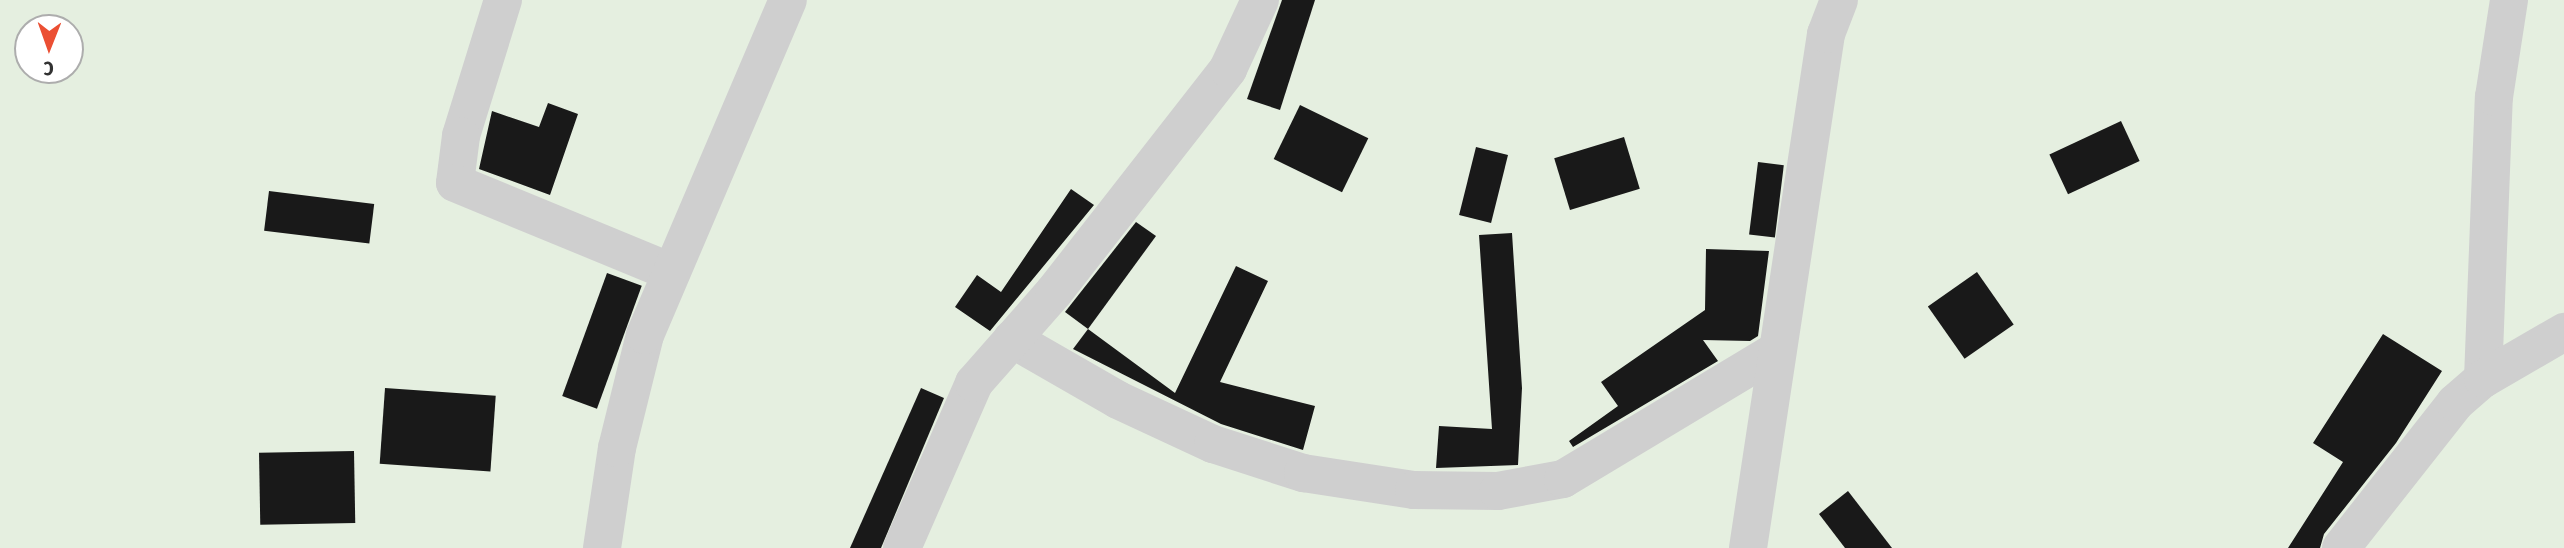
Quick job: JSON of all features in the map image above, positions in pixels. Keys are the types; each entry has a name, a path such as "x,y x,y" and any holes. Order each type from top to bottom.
{"street":[{"path":"503,0 461,136 455,183 671,272"},
{"path":"602,548 636,365 671,272 788,0"},
{"path":"902,548 965,396 1228,69 1260,0"},
{"path":"1748,548 1826,34 1839,0"},
{"path":"2483,379 2494,97 2509,0"},
{"path":"2341,548 2455,402 2483,379 2564,332"},
{"path":"1012,339 1118,400 1213,444 1303,473 1414,490 1498,491 1563,479 1776,351"}],"green space":[{"path":"0,0 2564,0 2564,548 0,548"}],"building":[{"path":"1282,0 1315,0 1280,110 1247,99"},
{"path":"548,103 578,114 550,195 479,169 492,111 539,127"},
{"path":"1300,105 1368,138 1342,192 1274,159"},
{"path":"2121,121 2140,161 2068,194 2049,154"},
{"path":"1624,137 1640,189 1570,210 1554,158"},
{"path":"1476,147 1508,155 1491,223 1459,215"},
{"path":"1758,162 1784,165 1775,238 1749,234"},
{"path":"1071,189 1094,205 990,331 955,307 977,275 1001,292"},
{"path":"269,191 374,204 369,244 264,231"},
{"path":"1136,222 1156,236 1088,329 1065,312"},
{"path":"1512,233 1522,388 1518,465 1436,468 1439,426 1492,429 1479,235"},
{"path":"1706,249 1769,251 1758,336 1750,341 1703,340 1718,361 1573,447 1569,441 1618,406 1601,382 1705,310"},
{"path":"1236,266 1268,281 1220,382 1315,406 1303,450 1221,424 1073,349 1088,329 1175,393"},
{"path":"1977,272 2014,324 1965,359 1928,306"},
{"path":"607,273 642,286 597,409 562,396"},
{"path":"2383,334 2442,371 2396,443 2324,534 2320,548 2288,548 2343,462 2313,443"},
{"path":"385,388 496,396 490,472 380,464"},
{"path":"921,388 944,398 881,548 850,548"},
{"path":"354,451 355,523 260,525 259,453"},
{"path":"1848,491 1892,548 1845,548 1819,514"}]}
